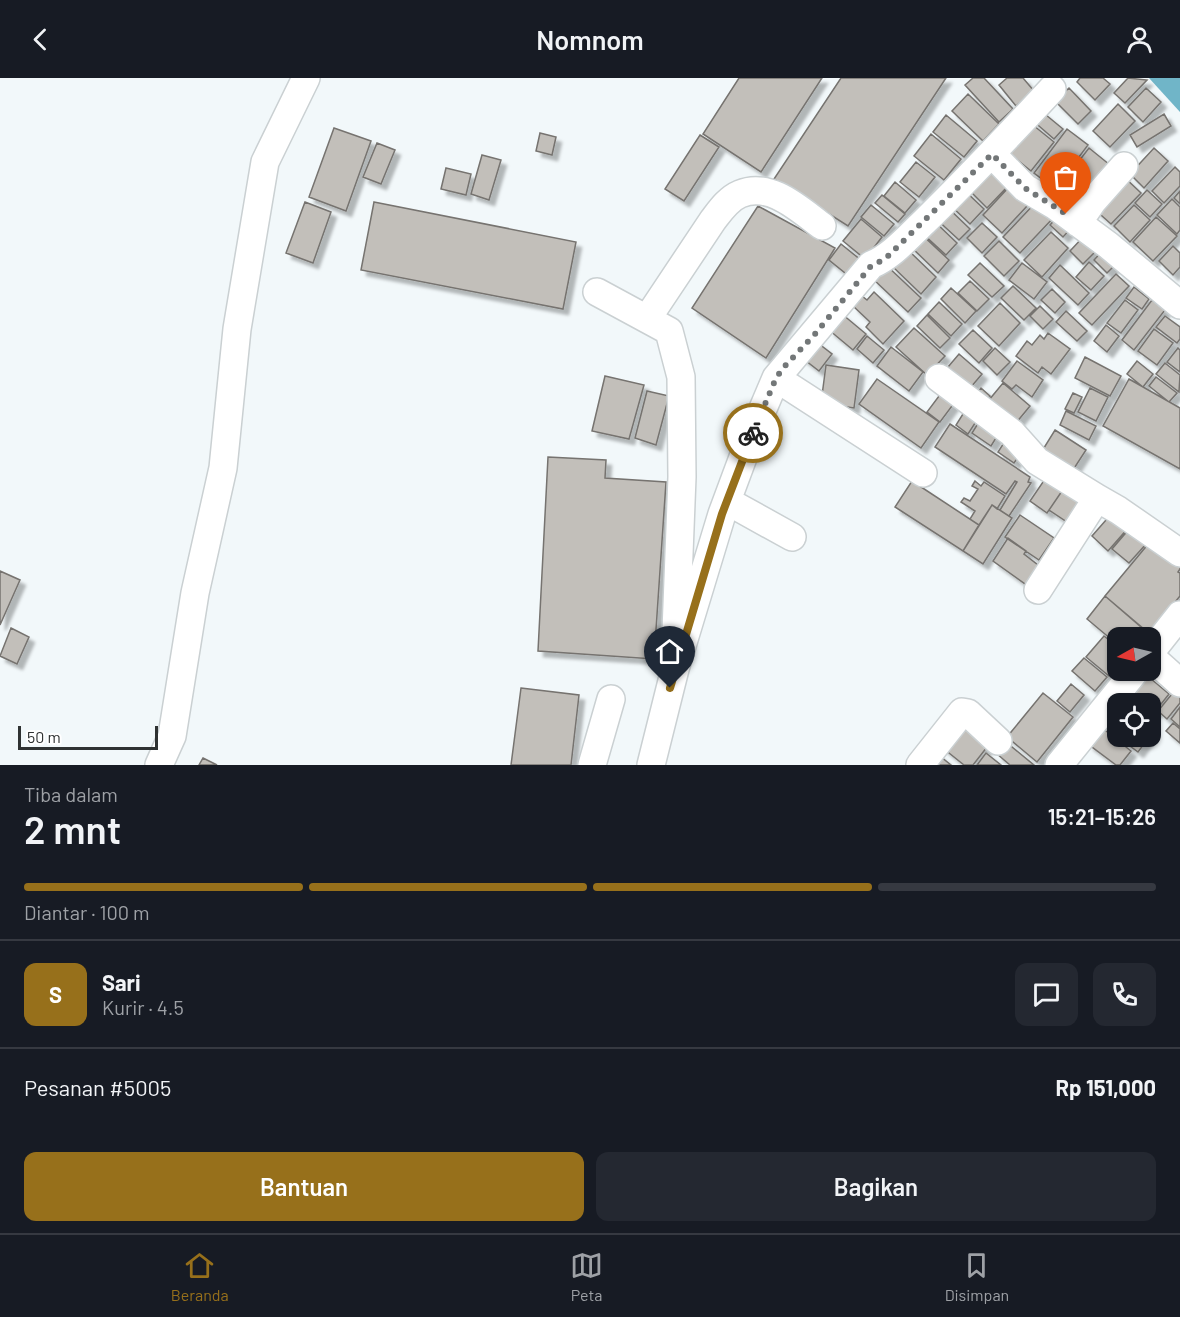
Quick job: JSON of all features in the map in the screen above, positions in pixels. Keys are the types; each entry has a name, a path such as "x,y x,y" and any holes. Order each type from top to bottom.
{"street":[{"path":"159,765 172,736 195,593 223,468 237,329 265,162 306,78"},
{"path":"651,765 675,669 727,501 776,378 871,266 885,259 992,154 1052,89"},
{"path":"992,154 1025,188 1078,223 1180,305"},
{"path":"1078,223 1093,201 1124,166"},
{"path":"647,319 713,220 725,205 740,194 763,190 789,201 822,226"},
{"path":"597,292 669,332 681,377 682,477 675,669"},
{"path":"776,378 923,473"},
{"path":"939,378 1012,433 1037,461 1118,510 1180,553"},
{"path":"1038,590 1097,498"},
{"path":"727,501 792,537"},
{"path":"1161,640 1180,615"},
{"path":"1161,665 1180,683"},
{"path":"1073,760 1128,681"},
{"path":"592,765 611,699"},
{"path":"920,765 962,712 968,712 998,741"}],"water":[{"path":"1149,78 1180,78 1180,112"}],"building":[{"path":"739,78 822,78 761,172 703,134"},
{"path":"841,78 946,78 848,226 774,179"},
{"path":"973,78 984,78 1013,109 999,122 965,85"},
{"path":"1007,78 1023,78 1034,91 1016,106 999,85"},
{"path":"1080,78 1103,78 1110,84 1095,100 1077,82"},
{"path":"1128,78 1147,80 1125,103 1114,93"},
{"path":"1069,88 1091,111 1078,124 1055,101"},
{"path":"1146,88 1161,102 1143,122 1128,107"},
{"path":"968,94 999,124 983,141 952,111"},
{"path":"1118,104 1135,121 1110,147 1093,131"},
{"path":"1040,110 1063,129 1054,139 1032,120"},
{"path":"1164,114 1171,126 1137,147 1130,135"},
{"path":"946,115 977,141 964,157 933,132"},
{"path":"1028,121 1054,142 1031,171 1005,150"},
{"path":"334,128 371,141 346,211 309,197"},
{"path":"1067,129 1088,145 1055,189 1034,173"},
{"path":"540,133 556,137 552,155 536,151"},
{"path":"931,134 961,159 944,180 914,156"},
{"path":"700,135 719,147 684,201 665,189"},
{"path":"377,143 395,150 381,184 363,177"},
{"path":"1089,148 1115,169 1084,209 1058,188"},
{"path":"1154,148 1168,161 1144,188 1130,174"},
{"path":"482,155 501,160 489,200 471,194"},
{"path":"916,162 935,177 919,197 900,182"},
{"path":"989,167 1009,185 987,208 968,189"},
{"path":"1175,167 1180,172 1180,186 1164,203 1152,191"},
{"path":"446,168 471,174 466,195 441,189"},
{"path":"1122,175 1141,193 1111,224 1092,207"},
{"path":"895,182 916,200 905,213 884,196"},
{"path":"1009,187 1028,205 1002,233 983,215"},
{"path":"963,189 984,209 970,224 949,204"},
{"path":"1147,190 1162,204 1150,217 1135,203"},
{"path":"1180,191 1180,204 1174,198"},
{"path":"882,195 905,214 898,222 875,203"},
{"path":"1172,199 1180,207 1180,230 1177,234 1157,215"},
{"path":"1038,200 1055,216 1020,253 1003,237"},
{"path":"305,202 331,212 313,263 286,253"},
{"path":"374,202 576,242 563,309 361,270"},
{"path":"944,204 970,229 959,240 933,216"},
{"path":"871,205 894,224 884,236 861,217"},
{"path":"1134,205 1150,220 1130,242 1114,226"},
{"path":"758,206 835,248 766,358 692,308"},
{"path":"1061,213 1074,225 1063,237 1050,225"},
{"path":"1156,217 1177,236 1153,261 1133,242"},
{"path":"861,219 882,237 865,259 843,241"},
{"path":"934,221 957,243 946,255 922,233"},
{"path":"982,223 997,237 982,253 967,238"},
{"path":"1051,232 1068,248 1042,277 1024,260"},
{"path":"920,233 949,260 938,273 909,245"},
{"path":"1085,235 1099,248 1083,264 1070,251"},
{"path":"999,241 1019,261 1004,276 984,256"},
{"path":"841,244 862,261 850,277 829,260"},
{"path":"1173,246 1180,253 1180,267 1173,275 1159,261"},
{"path":"1106,247 1120,260 1107,273 1094,260"},
{"path":"908,250 936,277 921,294 893,267"},
{"path":"1089,262 1104,276 1091,290 1076,277"},
{"path":"980,263 1004,286 992,297 968,275"},
{"path":"1022,263 1047,282 1034,299 1009,280"},
{"path":"886,265 921,298 908,312 873,279"},
{"path":"1060,265 1089,293 1078,305 1049,278"},
{"path":"1116,274 1129,286 1092,325 1079,313"},
{"path":"970,281 989,299 977,311 958,293"},
{"path":"1013,286 1036,308 1024,320 1001,298"},
{"path":"1134,287 1149,299 1142,309 1126,298"},
{"path":"951,288 976,311 965,323 941,299"},
{"path":"1052,289 1065,302 1055,313 1041,300"},
{"path":"874,292 904,321 883,344 866,327 870,322 853,306 862,296 867,300"},
{"path":"1125,300 1138,310 1121,333 1107,323"},
{"path":"1152,300 1165,310 1134,350 1122,340"},
{"path":"939,302 962,324 951,336 928,314"},
{"path":"1000,303 1020,323 999,346 978,326"},
{"path":"1040,306 1053,319 1043,329 1030,316"},
{"path":"1066,311 1087,331 1077,341 1056,322"},
{"path":"842,314 866,334 853,350 829,330"},
{"path":"927,315 950,338 940,348 917,326"},
{"path":"1165,316 1180,327 1180,339 1177,343 1156,327"},
{"path":"1106,325 1119,336 1107,352 1094,341"},
{"path":"914,328 945,356 927,375 896,347"},
{"path":"1154,329 1173,343 1157,365 1138,351"},
{"path":"973,330 992,348 979,363 959,344"},
{"path":"1048,333 1070,349 1051,374 1042,367 1038,373 1016,356 1027,341 1032,345 1040,335 1044,339"},
{"path":"867,336 884,350 873,363 857,349"},
{"path":"814,340 832,354 819,371 801,357"},
{"path":"891,347 923,372 909,391 877,366"},
{"path":"995,348 1010,362 997,375 983,361"},
{"path":"1178,348 1180,350 1180,372 1167,362"},
{"path":"959,354 982,374 971,387 948,367"},
{"path":"1085,357 1121,376 1110,396 1075,378"},
{"path":"1017,361 1043,380 1032,397 1016,385 1012,389 1002,381"},
{"path":"1137,361 1153,374 1143,387 1127,374"},
{"path":"1165,363 1180,375 1179,392 1156,374"},
{"path":"826,365 859,370 854,408 821,403"},
{"path":"605,376 644,385 629,439 592,431"},
{"path":"1156,377 1177,393 1169,402 1149,386"},
{"path":"877,379 939,422 921,448 859,404"},
{"path":"1129,379 1180,408 1180,469 1103,426"},
{"path":"1003,383 1030,406 1016,423 989,400"},
{"path":"945,388 958,398 940,422 927,412"},
{"path":"981,388 990,396 983,404 974,397"},
{"path":"1090,388 1108,397 1096,421 1078,412"},
{"path":"647,391 669,396 656,445 635,438"},
{"path":"1073,393 1082,397 1074,413 1065,409"},
{"path":"968,406 981,414 968,434 956,425"},
{"path":"1066,411 1096,426 1089,440 1060,425"},
{"path":"982,417 1001,430 991,446 972,433"},
{"path":"950,424 1030,477 1028,482 1031,483 1009,516 1000,510 1017,482 1015,481 1006,494 935,447"},
{"path":"1055,430 1086,450 1073,470 1042,451"},
{"path":"1007,438 1023,450 1014,463 998,452"},
{"path":"548,457 606,460 605,478 666,482 654,659 538,651"},
{"path":"1045,479 1062,491 1047,513 1030,501"},
{"path":"912,481 979,525 963,551 895,507"},
{"path":"975,481 981,486 984,482 1005,496 997,509 992,505 979,525 970,519 975,511 961,502 964,498 970,501 978,489 972,486"},
{"path":"1062,491 1083,505 1070,524 1049,510"},
{"path":"992,505 1012,518 983,564 963,551"},
{"path":"1113,512 1129,527 1108,551 1092,536"},
{"path":"1020,515 1054,538 1039,560 1005,537"},
{"path":"1130,528 1147,543 1129,563 1112,549"},
{"path":"1154,537 1180,558 1178,572 1180,573 1180,596 1155,627 1141,627 1105,596"},
{"path":"1008,538 1026,551 1024,554 1038,565 1028,586 993,561"},
{"path":"0,571 20,580 0,625"},
{"path":"1105,596 1141,627 1107,627 1107,636 1087,619"},
{"path":"11,628 29,637 17,664 0,656"},
{"path":"1104,636 1107,638 1107,674 1086,657"},
{"path":"1084,658 1107,677 1095,691 1072,671"},
{"path":"1137,681 1154,681 1169,694 1161,704 1161,693 1131,693 1129,691"},
{"path":"1071,684 1084,695 1070,712 1057,701"},
{"path":"521,688 579,695 571,765 511,765"},
{"path":"1176,689 1180,692 1180,703 1167,719 1161,714 1161,707"},
{"path":"1043,693 1073,717 1037,762 1007,737"},
{"path":"1180,707 1180,727 1171,719"},
{"path":"961,718 991,742 973,765 964,765 939,745"},
{"path":"1173,723 1180,729 1180,743 1166,731"},
{"path":"1101,727 1107,732 1107,747 1126,747 1131,751 1120,765 1116,765 1088,744"},
{"path":"1006,742 1034,765 1010,765 997,754"},
{"path":"1131,747 1142,747 1138,752"},
{"path":"935,752 951,765 925,765"},
{"path":"986,753 1001,765 977,765"},
{"path":"203,758 217,765 199,765"}],"way so far":[{"path":"753,433 776,378 794,354 815,334 871,266 885,259 992,154 1025,188 1066,214"}],"route":[{"path":"670,688 722,514 753,433"}]}
